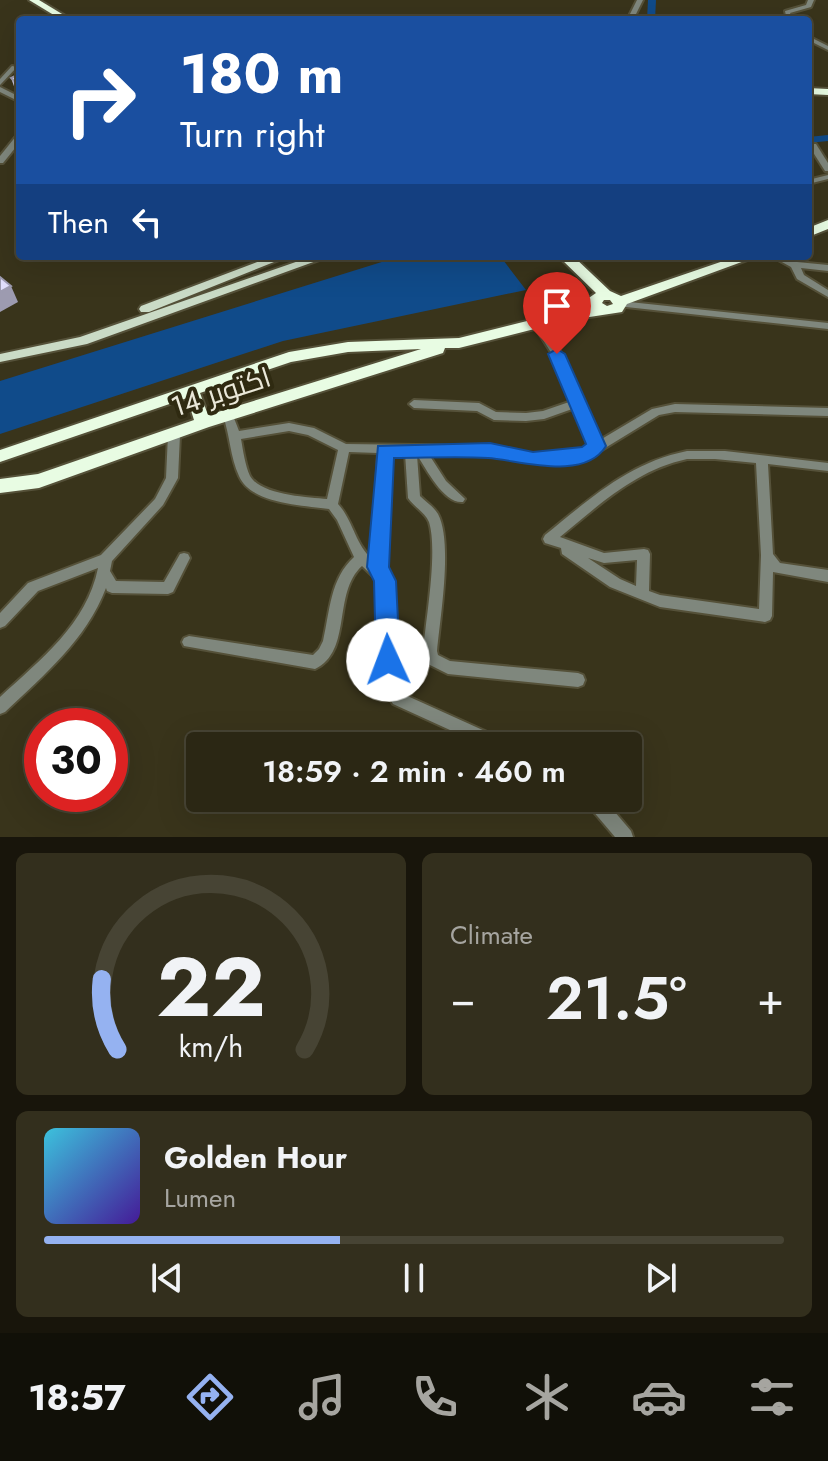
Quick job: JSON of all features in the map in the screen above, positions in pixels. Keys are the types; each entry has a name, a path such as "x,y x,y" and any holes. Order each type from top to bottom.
{"highway":[{"path":"33,0 63,16"},
{"path":"40,0 65,16"},
{"path":"568,260 608,299"},
{"path":"0,456 289,357 348,347 459,343 570,315 608,299 730,260"},
{"path":"570,315 605,311 595,305 738,260"},
{"name":"14 اكتوبر","path":"0,486 39,481 203,423 459,343"},
{"path":"192,391 203,423"}],"main road":[{"path":"0,351 88,331 273,260"},
{"path":"0,358 82,341 313,260"}],"street":[{"path":"788,16 787,12 807,7 811,0"},
{"path":"0,86 14,67"},
{"path":"0,161 16,142"},
{"path":"828,146 813,146 828,169"},
{"path":"784,260 795,265 828,268"},
{"path":"795,265 800,277 828,294"},
{"path":"608,299 828,326"},
{"path":"538,324 557,354 597,446"},
{"path":"414,404 479,407 494,416 526,417 560,411 578,403"},
{"path":"237,435 302,429 344,448 416,452 490,450 533,459 566,459 597,446 656,412 675,408 828,412"},
{"path":"228,416 237,435 244,477 250,486 261,492 332,505 340,511 362,558 378,567"},
{"path":"0,707 71,639 105,566 162,498 173,474 174,435"},
{"path":"332,505 344,448"},
{"path":"384,451 378,567 385,581 389,687 398,699 471,732"},
{"path":"416,452 442,484 459,499"},
{"path":"416,452 414,498 432,516 436,525 438,557 430,651 433,659 448,667 578,680"},
{"path":"549,539 633,475 672,458 706,454 828,467"},
{"path":"549,539 615,583 660,601 765,616 767,555 762,459"},
{"path":"549,539 604,558 644,554 642,594"},
{"path":"767,555 776,568 828,576"},
{"path":"105,566 112,587 163,589 173,584 184,558"},
{"path":"189,642 315,662 326,652 341,580 347,567 362,558"},
{"path":"0,622 33,587 105,566"},
{"path":"604,812 625,837"}],"water":[{"path":"388,260 503,260 526,290 283,341 0,434 0,381"}],"building":[{"path":"0,277 11,286 0,292"}],"waterway":[{"path":"651,16 652,0"},
{"path":"812,140 828,138"}],"route":[{"path":"388,660 385,581 378,567 384,451 490,450 533,459 566,459 588,453 597,446 557,354"}]}
